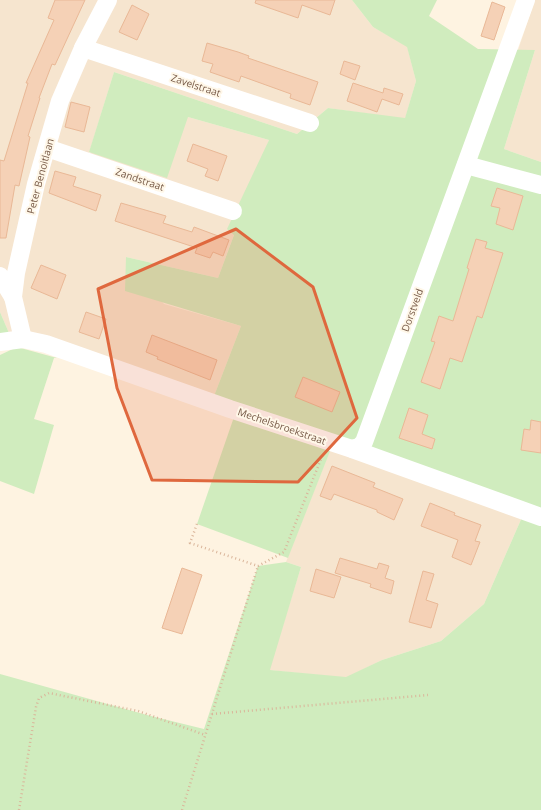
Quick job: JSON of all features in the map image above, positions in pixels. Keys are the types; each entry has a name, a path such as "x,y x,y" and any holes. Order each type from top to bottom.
{"street":[{"name":"Peter Benoitlaan","path":"23,339 13,297 16,273 36,184 60,101 83,48 108,0"},
{"name":"Dorstveld","path":"352,449 364,442 526,0"},
{"name":"Zavelstraat","path":"83,48 310,123"},
{"name":"Zandstraat","path":"47,148 233,211"},
{"path":"466,165 541,185"},
{"path":"0,276 13,297"},
{"path":"0,342 23,339"},
{"name":"Mechelsbroekstraat","path":"23,339 46,344 352,449 541,517"}],"path":[{"path":"182,810 258,566 284,552 329,442"},
{"path":"197,524 190,543 258,566"},
{"path":"19,810 36,707 39,698 49,693 138,711 205,735"},
{"path":"212,714 428,695"}],"highlighted area":[{"path":"236,229 313,287 357,418 298,482 152,480 117,388 98,289"}],"shaded area":[{"path":"0,0 352,0 373,27 407,46 416,81 405,119 328,108 297,134 114,72 89,153 188,117 269,140 218,278 126,257 164,304 241,326 214,396 9,333 0,312"},
{"path":"535,0 541,0 541,162 504,149 535,50 518,50"},
{"path":"336,435 526,508 484,604 441,641 382,660 346,678 269,670 301,567 286,562"}],"green space":[{"path":"352,0 437,0 429,16 478,49 535,50 504,149 541,162 541,810 0,810 0,674 147,715 204,729 258,566 286,562 301,567 270,670 346,677 382,660 441,641 484,604 526,508 336,436 288,558 197,524 234,417 214,396 241,326 125,291 126,257 218,278 234,235 227,229 269,140 188,117 167,178 89,152 114,72 297,134 328,108 405,118 416,81 407,47 373,27"},
{"path":"0,312 9,333 0,336"},
{"path":"17,347 57,358 54,358 34,419 54,425 34,494 0,481 0,355"}],"building":[{"path":"55,0 85,0 55,65 52,64 39,98 28,136 30,137 19,186 15,185 6,238 0,238 0,160 4,161 28,83 26,83 54,20 48,18"},
{"path":"256,0 335,0 330,15 302,5 298,18 255,3"},
{"path":"492,2 505,7 494,40 481,36"},
{"path":"132,5 149,14 137,40 119,32"},
{"path":"207,43 238,52 249,56 248,58 318,82 310,105 290,98 291,94 241,76 239,82 210,72 213,64 202,61"},
{"path":"344,61 360,66 355,80 340,74"},
{"path":"353,83 383,93 384,88 403,94 399,105 382,99 377,112 347,101"},
{"path":"71,102 90,107 84,132 65,127"},
{"path":"193,144 227,156 218,181 205,176 208,169 187,161"},
{"path":"55,171 76,177 73,186 101,195 96,211 49,193"},
{"path":"497,188 523,196 513,230 496,224 500,208 491,206"},
{"path":"121,203 166,216 163,223 192,232 194,227 229,240 223,256 213,252 210,258 195,253 197,248 115,221"},
{"path":"476,239 487,242 485,248 503,253 482,318 477,316 462,362 450,358 440,389 421,382 435,342 431,341 439,316 453,321 469,269 467,268"},
{"path":"41,265 66,275 57,299 31,288"},
{"path":"86,312 106,319 99,339 79,332"},
{"path":"152,335 217,360 210,380 157,359 158,357 146,352"},
{"path":"303,377 340,392 332,412 295,397"},
{"path":"409,408 428,415 422,434 435,439 432,449 399,438"},
{"path":"531,420 541,422 541,453 521,450 524,429 530,430"},
{"path":"332,466 375,483 373,487 403,499 394,520 377,512 377,510 334,494 331,500 320,496"},
{"path":"430,503 455,513 454,515 481,525 475,541 480,542 471,565 452,557 458,540 421,526"},
{"path":"340,558 377,569 379,563 389,566 385,578 394,581 391,594 370,587 371,584 335,573"},
{"path":"182,568 202,575 182,634 162,628"},
{"path":"316,569 341,577 334,598 310,591"},
{"path":"423,571 434,574 426,600 438,604 431,628 409,622"}]}
